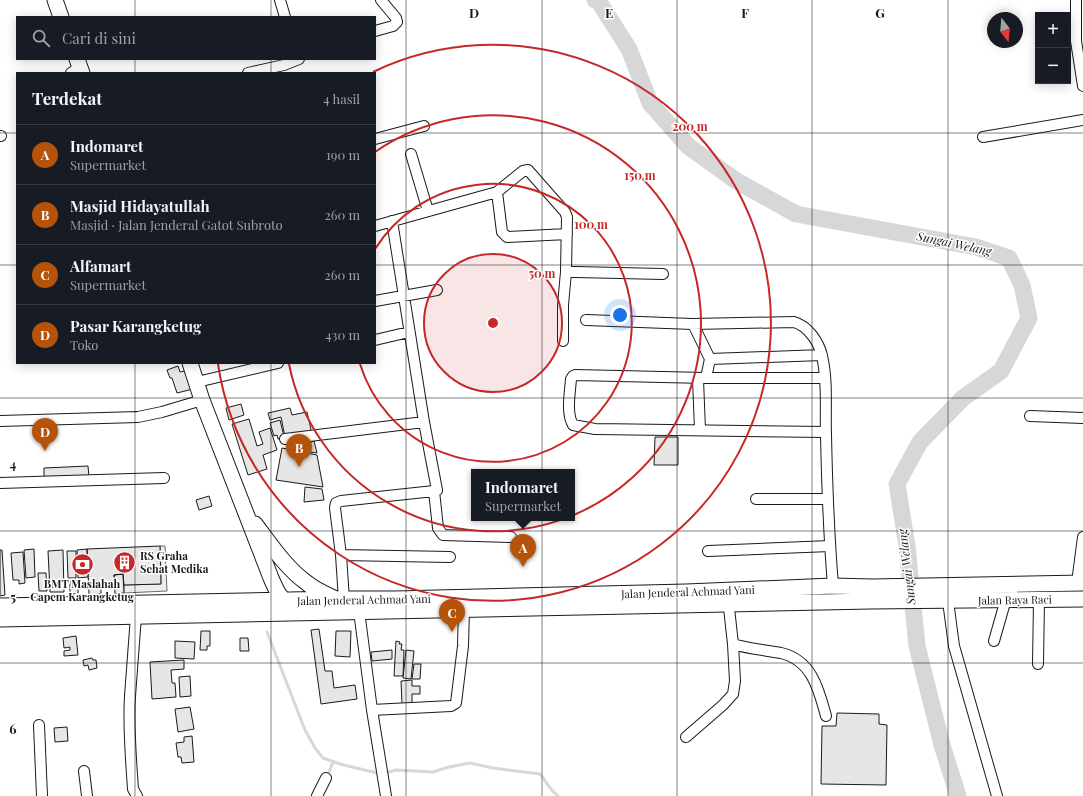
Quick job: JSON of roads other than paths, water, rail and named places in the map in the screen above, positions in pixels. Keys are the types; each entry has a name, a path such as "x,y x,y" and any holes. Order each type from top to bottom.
{"highway":[{"path":"55,0 61,16"},
{"path":"190,364 202,400 278,595 283,601 292,607 307,612"},
{"path":"245,511 285,564 306,583 321,592 340,599"},
{"path":"871,594 949,585 1080,583"},
{"name":"Jalan Jenderal Achmad Yani","path":"0,619 464,608 728,597 833,586 871,594"},
{"name":"Jalan Jenderal Achmad Yani","path":"0,606 340,599 728,597 871,594"},
{"name":"Jalan Raya Raci","path":"871,594 947,601 1083,599"}],"street":[{"path":"280,0 285,16"},
{"path":"376,31 394,26 397,22 396,18 381,0"},
{"path":"1076,0 1076,41 1083,86"},
{"path":"258,72 268,71 296,60"},
{"path":"983,137 1083,120"},
{"path":"376,139 424,126"},
{"path":"411,154 428,211"},
{"path":"376,226 497,192 523,171 530,171 566,212 567,234 563,305 563,341"},
{"path":"497,192 502,232 506,237 567,234"},
{"path":"392,221 424,422 437,486 437,490 434,491 438,528 443,535 511,537"},
{"path":"566,272 663,274"},
{"path":"376,301 438,290"},
{"path":"586,320 693,324 794,322 800,324 809,332 822,355 825,378 828,500 833,586"},
{"path":"693,324 710,360 702,378 700,430"},
{"path":"376,340 409,332"},
{"path":"710,360 822,355"},
{"path":"197,382 274,364"},
{"path":"825,378 702,378 575,375 571,379 569,412 572,425 588,428 826,432"},
{"path":"0,420 138,417 162,412 202,400"},
{"path":"1030,416 1083,418"},
{"path":"285,439 424,422"},
{"path":"0,483 164,478"},
{"path":"340,599 341,555 334,508 336,503 341,501 434,491"},
{"path":"756,499 828,500"},
{"path":"1080,583 1083,537"},
{"path":"708,551 830,546"},
{"path":"341,555 450,557"},
{"path":"686,737 723,706 733,694 733,644 728,597"},
{"path":"994,641 1006,599"},
{"path":"1038,599 1038,664"},
{"path":"947,601 954,646 996,796"},
{"path":"372,710 451,706 456,703 463,646 464,608"},
{"path":"359,611 372,710 386,796"},
{"path":"136,616 130,697 130,731 133,789 138,796"},
{"path":"733,644 745,648 782,653 797,659 806,666 818,688 826,716"},
{"path":"39,725 42,796"},
{"path":"84,771 87,796"},
{"path":"317,796 326,778"}],"waterway":[{"name":"Sungai Welang","path":"595,0 599,2 629,49 650,103 688,146 735,180 796,214 976,247 1009,258 1022,285 1029,318 1001,371 963,398 920,442 897,484 907,546 917,646 942,745 958,796"},
{"path":"267,632 305,730 315,748 323,758 340,764 381,774 396,770 433,772 470,763 493,768 540,774 558,796"},
{"path":"327,777 333,762"}],"place":[{"name":"Pasar Karangketug","path":"45,451"},
{"name":"Masjid Hidayatullah","path":"299,467"},
{"name":"RS Graha Sehat Medika","path":"124,562"},
{"name":"BMT Maslahah Capem Karangketug","path":"82,564"},
{"name":"Indomaret","path":"523,567"},
{"name":"Alfamart","path":"452,632"}]}
